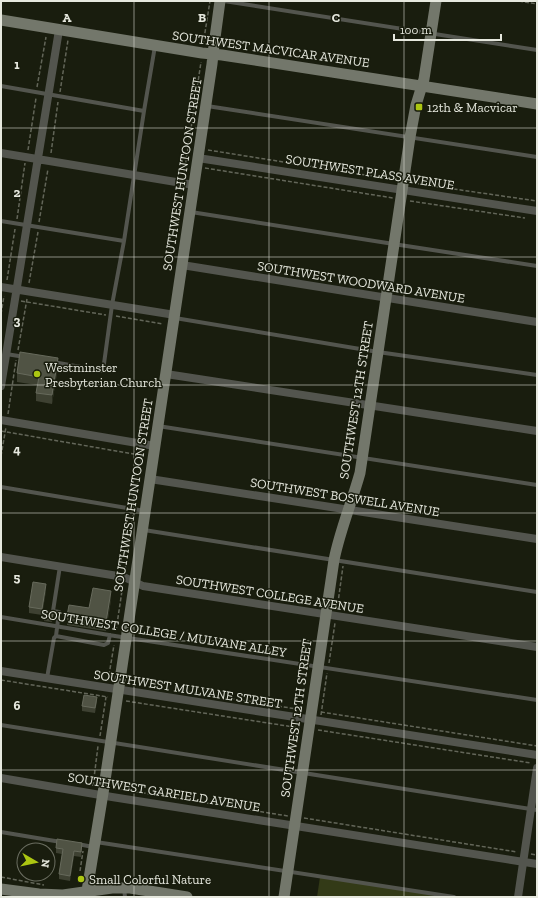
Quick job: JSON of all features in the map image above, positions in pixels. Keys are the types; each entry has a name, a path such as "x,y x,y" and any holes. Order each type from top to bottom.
{"main road":[{"name":"SOUTHWEST HUNTOON STREET","path":"86,894 91,845 100,789 110,743 175,316 190,212 189,184 198,158 206,106 207,54 214,45 220,1"},
{"name":"SOUTHWEST 12TH STREET","path":"284,897 334,560 358,482 410,137 416,105 424,79 436,1"},
{"name":"SOUTHWEST MACVICAR AVENUE","path":"1,20 207,54 237,57 422,85 537,104"},
{"path":"1,889 39,894 63,895 86,894 112,888 125,893 186,897"}],"street":[{"path":"1,386 59,30"},
{"path":"1,153 189,184"},
{"name":"SOUTHWEST PLASS AVENUE","path":"198,158 537,211"},
{"name":"SOUTHWEST WOODWARD AVENUE","path":"182,265 537,322"},
{"path":"3,287 175,316"},
{"path":"166,374 537,431"},
{"path":"4,421 154,452"},
{"name":"SOUTHWEST BOSWELL AVENUE","path":"150,479 537,539"},
{"name":"SOUTHWEST COLLEGE AVENUE","path":"1,557 124,577 143,586 537,647"},
{"name":"SOUTHWEST MULVANE STREET","path":"1,671 47,678 117,694 310,720 537,755"},
{"path":"518,897 534,809 537,768"},
{"name":"SOUTHWEST GARFIELD AVENUE","path":"1,778 100,789 295,821 537,864"}],"lane":[{"path":"224,1 537,50"},
{"path":"46,361 103,371 112,305 124,241 155,45"},
{"path":"1,86 144,110"},
{"path":"206,106 537,157"},
{"path":"190,212 537,266"},
{"path":"1,221 124,241"},
{"path":"175,316 378,352 537,375"},
{"path":"6,354 31,359"},
{"path":"158,426 537,485"},
{"path":"1,487 145,511"},
{"path":"142,530 537,592"},
{"path":"47,678 54,638 56,636 59,612 53,611 60,566"},
{"name":"SOUTHWEST COLLEGE / MULVANE ALLEY","path":"1,617 537,700"},
{"path":"56,636 104,644 108,643 110,635"},
{"path":"1,725 534,809"},
{"path":"1,832 69,843"},
{"path":"76,844 288,871 454,897"}],"path":[{"path":"189,184 207,54 210,1"},
{"path":"519,1 537,4"},
{"path":"1,314 4,298 3,287 16,223 47,28"},
{"path":"1,456 5,432 4,421 17,356 50,161 68,40"},
{"path":"208,150 375,176 402,190 530,218"},
{"path":"205,168 402,190 537,201"},
{"path":"4,298 163,324"},
{"path":"1,432 142,455 154,452"},
{"path":"124,577 142,455"},
{"path":"1,680 310,720 537,746"},
{"path":"182,691 310,720 537,764"},
{"path":"100,789 295,821 537,855"},
{"path":"80,876 91,845"},
{"path":"1,877 47,885"}],"green space":[{"path":"320,877 448,897 317,897"}],"building":[{"name":"Westminster Presbyterian Church","path":"20,352 58,358 52,395 36,393 39,377 17,373"},
{"path":"33,582 46,584 42,609 29,607"},
{"path":"93,588 111,591 106,622 67,616 69,605 89,608"},
{"path":"45,613 53,614 52,620 44,618"},
{"path":"84,695 97,697 95,708 82,706"},
{"path":"57,839 82,843 81,852 74,851 70,876 59,874 63,849 56,848"}],"place":[{"name":"12th & Macvicar","path":"419,107"},
{"name":"Westminster Presbyterian Church","path":"37,374"},
{"name":"Small Colorful Nature","path":"81,879"}]}
